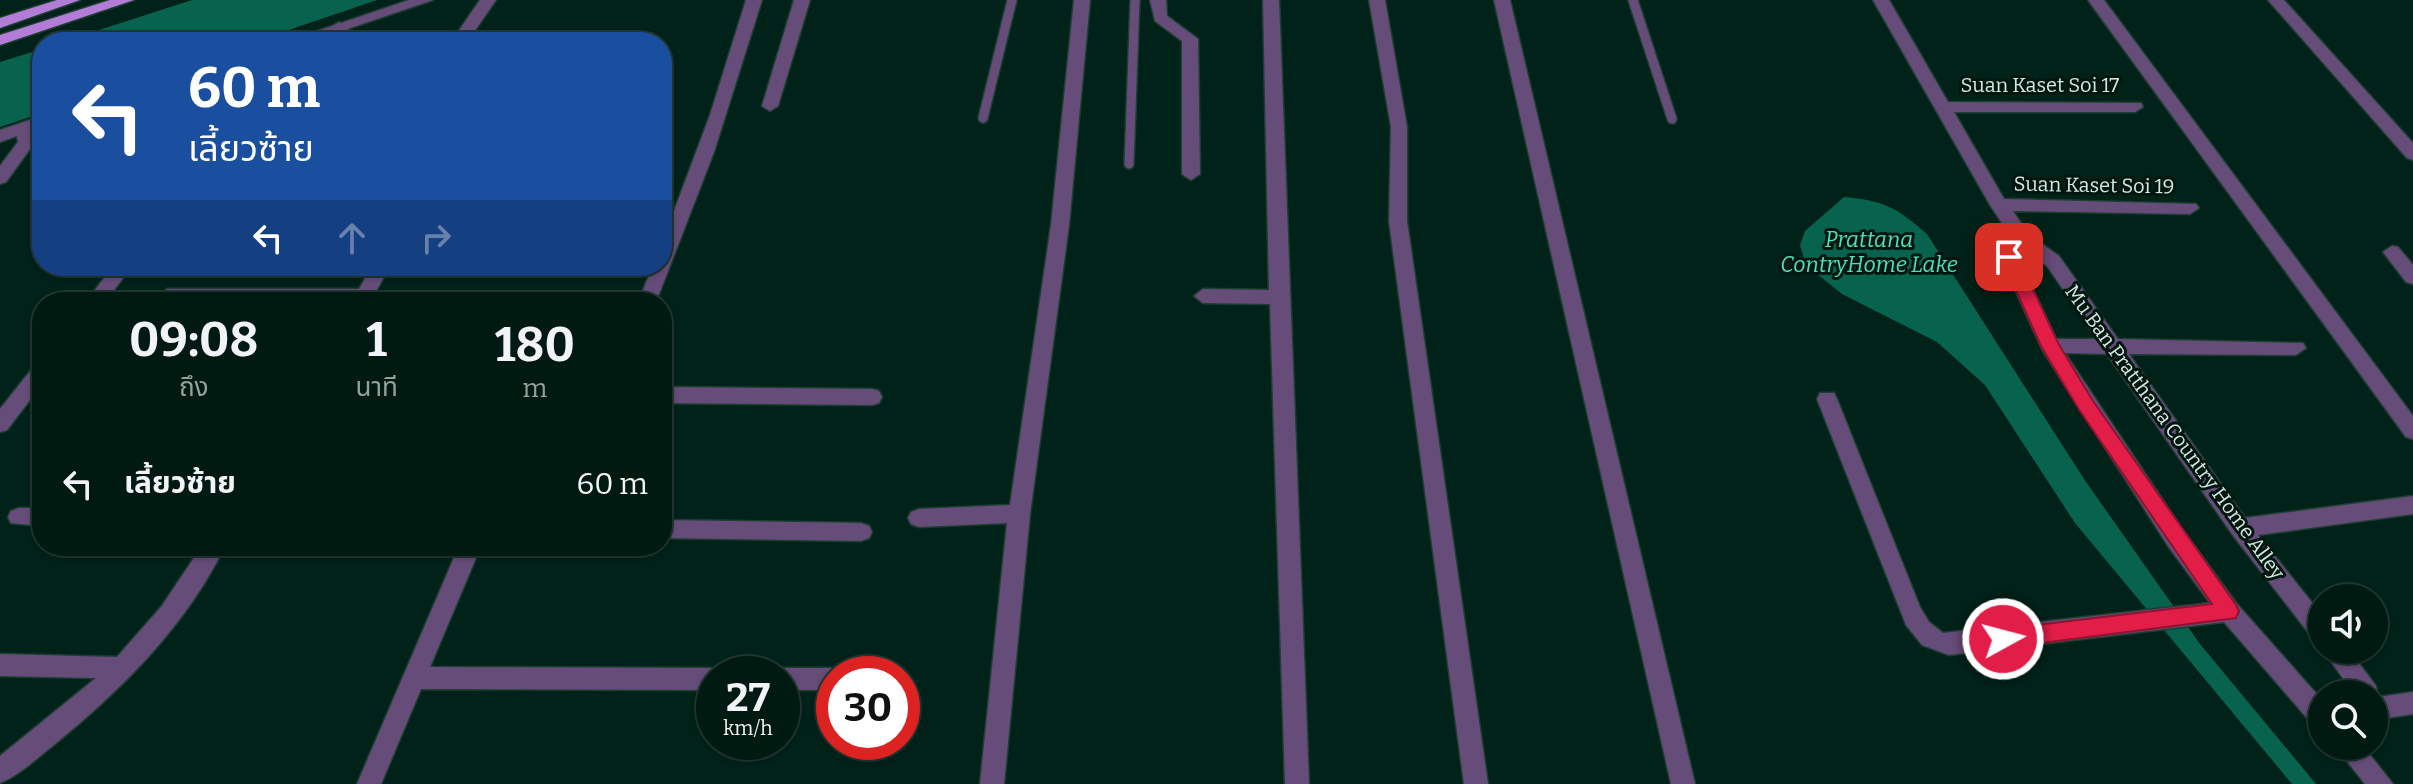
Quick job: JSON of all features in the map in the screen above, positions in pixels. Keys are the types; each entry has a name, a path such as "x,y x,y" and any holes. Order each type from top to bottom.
{"main road":[{"path":"0,23 72,0"},
{"path":"7,37 126,0"}],"street":[{"path":"325,32 425,0"},
{"path":"466,32 488,0"},
{"path":"672,235 736,63 754,0"},
{"path":"770,106 802,0"},
{"path":"992,784 1019,514 1060,225 1082,0"},
{"path":"1158,0 1160,18 1190,39 1191,174"},
{"path":"1271,0 1276,244 1282,297 1282,453 1297,784"},
{"path":"1377,0 1399,127 1398,221 1476,784"},
{"path":"1502,0 1683,784"},
{"name":"Mu Ban Pratthana Country Home Alley","path":"1881,0 1946,107 1999,205 2022,238 2053,261 2240,528 2308,615"},
{"path":"2096,0 2413,431"},
{"path":"2276,0 2413,154"},
{"path":"339,27 344,32"},
{"path":"0,46 7,37"},
{"name":"Suan Kaset Soi 17","path":"1946,107 2135,107"},
{"path":"0,136 32,124"},
{"path":"0,178 27,142 23,127"},
{"name":"Suan Kaset Soi 19","path":"1999,205 2190,208"},
{"path":"2022,238 2009,257 2050,346 2095,418 2229,611 2308,702"},
{"path":"2392,252 2413,277"},
{"path":"103,292 115,276"},
{"path":"1203,296 1282,297"},
{"path":"2050,346 2296,348"},
{"path":"0,424 32,383"},
{"path":"672,395 872,397"},
{"path":"1827,399 1910,612 1929,637 1949,645 2229,611"},
{"path":"2240,528 2413,505"},
{"path":"919,518 1019,514"},
{"path":"19,517 32,517"},
{"path":"672,529 861,532"},
{"path":"0,771 89,703 126,668 182,601 208,556"},
{"path":"369,784 466,556"},
{"path":"0,665 126,668"},
{"path":"413,678 696,679"},
{"path":"2388,703 2413,703"},
{"path":"2360,760 2381,784"}],"lane":[{"path":"983,118 1012,0"},
{"path":"1129,164 1135,0"},
{"path":"1633,0 1672,119"}],"water":[{"path":"192,0 377,0 283,32 93,32"},
{"path":"32,52 32,116 0,127 0,62"},
{"name":"Prattana ContryHome Lake","path":"1844,197 1889,207 1927,234 2084,479 2200,644 2316,784 2292,784 2075,523 1985,385 1937,342 1842,294 1806,265 1800,245 1805,231"}],"route":[{"path":"2003,639 2229,611 2176,539 2087,406 2050,346 2009,257"}]}
